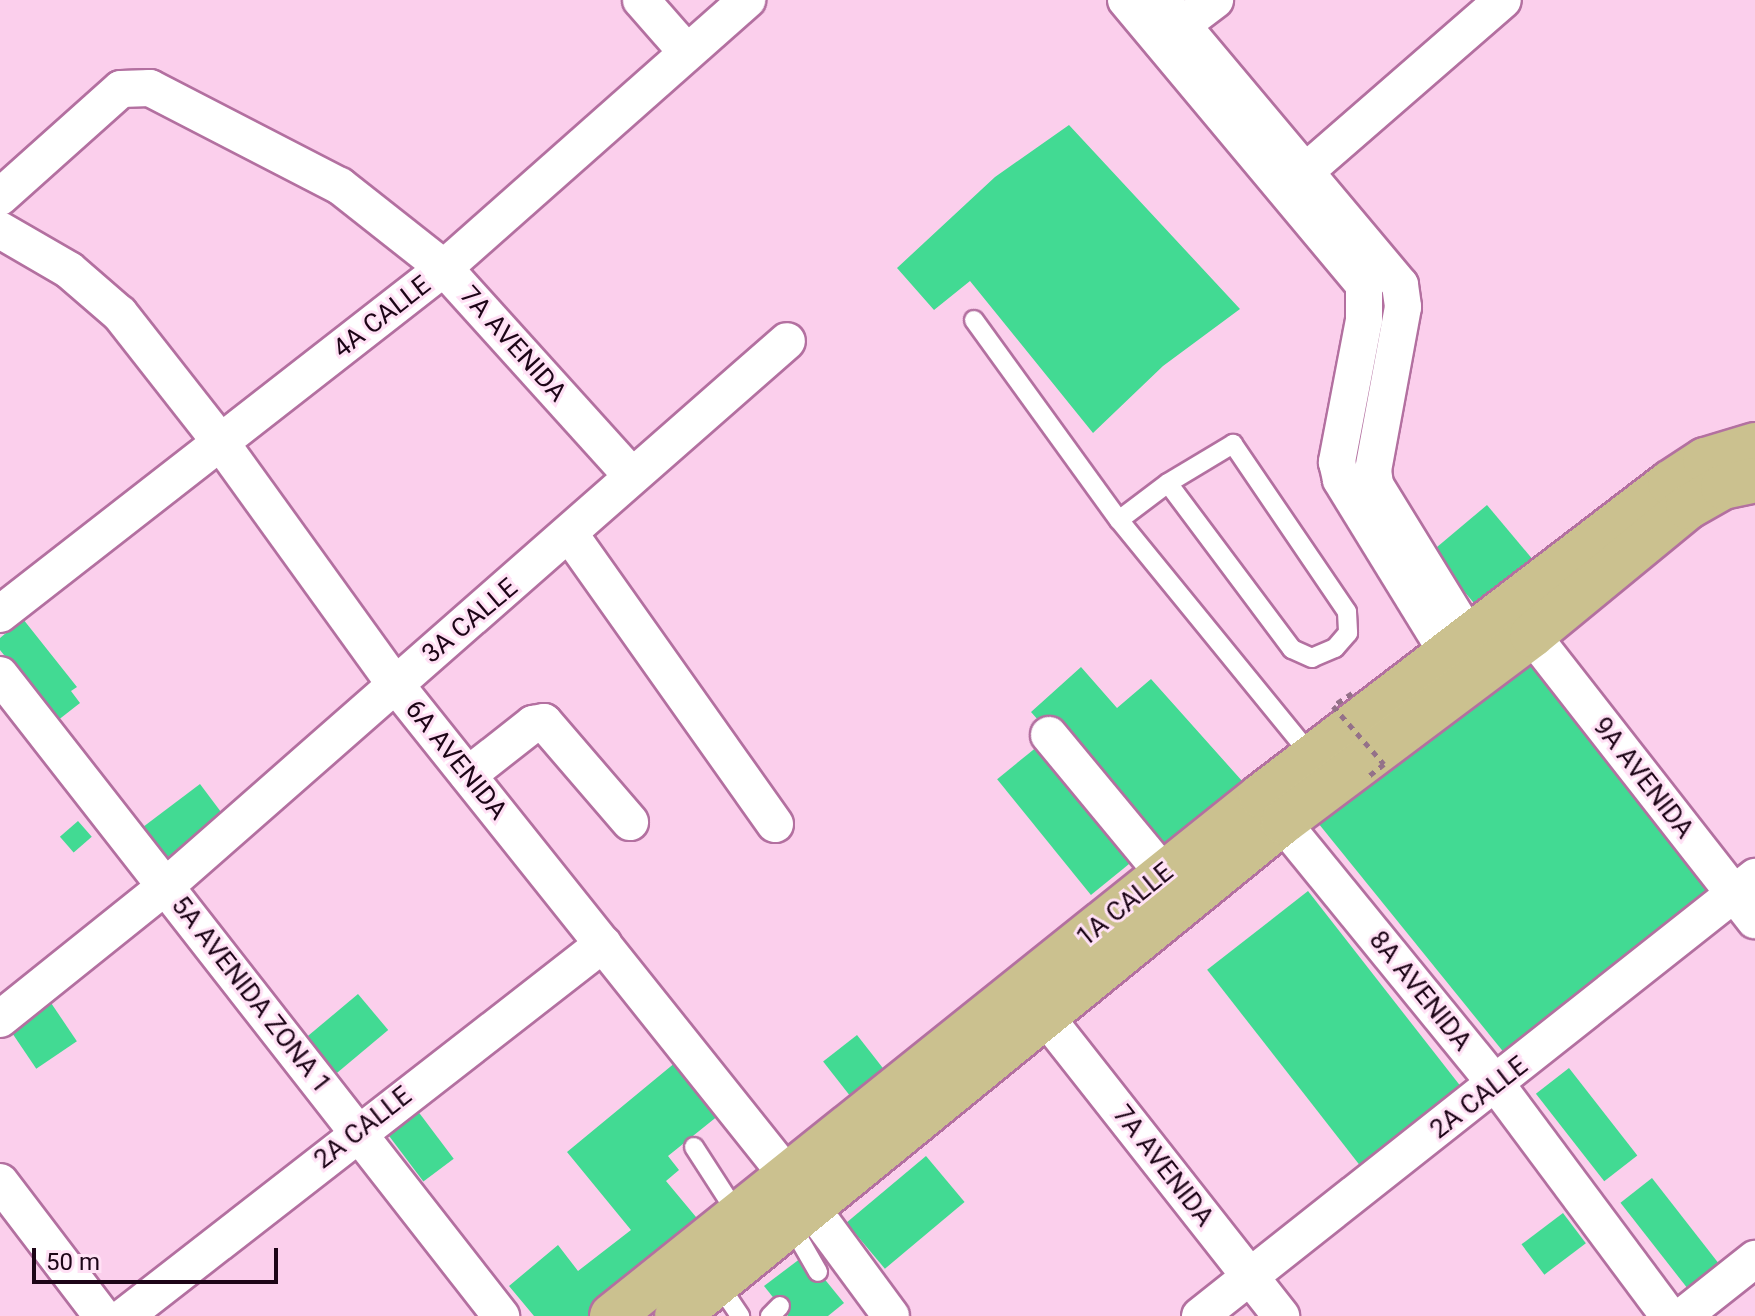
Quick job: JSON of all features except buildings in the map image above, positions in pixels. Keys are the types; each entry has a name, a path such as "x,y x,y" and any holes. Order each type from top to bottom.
{"main road":[{"path":"1654,516 1692,467 1755,445"},
{"path":"1654,516 1708,494 1755,480"},
{"name":"1A CALLE","path":"1272,809 1312,757 1458,646 1654,516"},
{"name":"1A CALLE","path":"677,1316 729,1300 796,1203 1272,809 1532,635 1654,516"},
{"name":"1A CALLE","path":"612,1316 738,1215 796,1203 1045,1016 1175,888"}],"street":[{"path":"641,0 685,50"},
{"name":"4A CALLE","path":"0,614 444,268 685,50 747,0"},
{"path":"1126,0 1168,23 1305,172 1400,285 1403,307 1373,470 1375,485 1458,646"},
{"path":"1168,23 1215,0"},
{"path":"1305,172 1503,0"},
{"path":"1168,23 1364,285 1364,320 1337,462 1341,480 1458,646"},
{"name":"7A AVENIDA","path":"0,197 121,89 134,85 150,88 340,186 444,268 632,476"},
{"name":"6A AVENIDA","path":"0,230 69,270 120,314 221,443 395,684 603,944 796,1203 891,1316"},
{"name":"3A CALLE","path":"0,1019 166,886 395,684 571,536 632,476 787,341"},
{"path":"571,536 775,824"},
{"name":"9A AVENIDA","path":"1532,635 1748,897"},
{"name":"5A AVENIDA ZONA 1","path":"0,675 501,1316"},
{"path":"468,775 533,724 544,722 630,822"},
{"path":"1049,735 1175,888"},
{"name":"8A AVENIDA","path":"1272,809 1496,1084 1669,1316"},
{"name":"2A CALLE","path":"1200,1316 1496,1084 1748,897"},
{"name":"2A CALLE","path":"125,1316 358,1131 603,944"},
{"name":"7A AVENIDA","path":"1045,1016 1281,1316"},
{"path":"0,1182 102,1316"},
{"path":"1683,1316 1755,1259"}],"lane":[{"path":"974,320 1119,520 1312,757"},
{"path":"1119,520 1168,483 1233,444 1347,612 1348,633 1335,648 1312,658 1292,649 1168,483"},
{"path":"694,1147 738,1215"},
{"path":"796,1203 818,1272"}],"path":[{"path":"1352,693 1333,706 1384,764 1366,778"}]}
